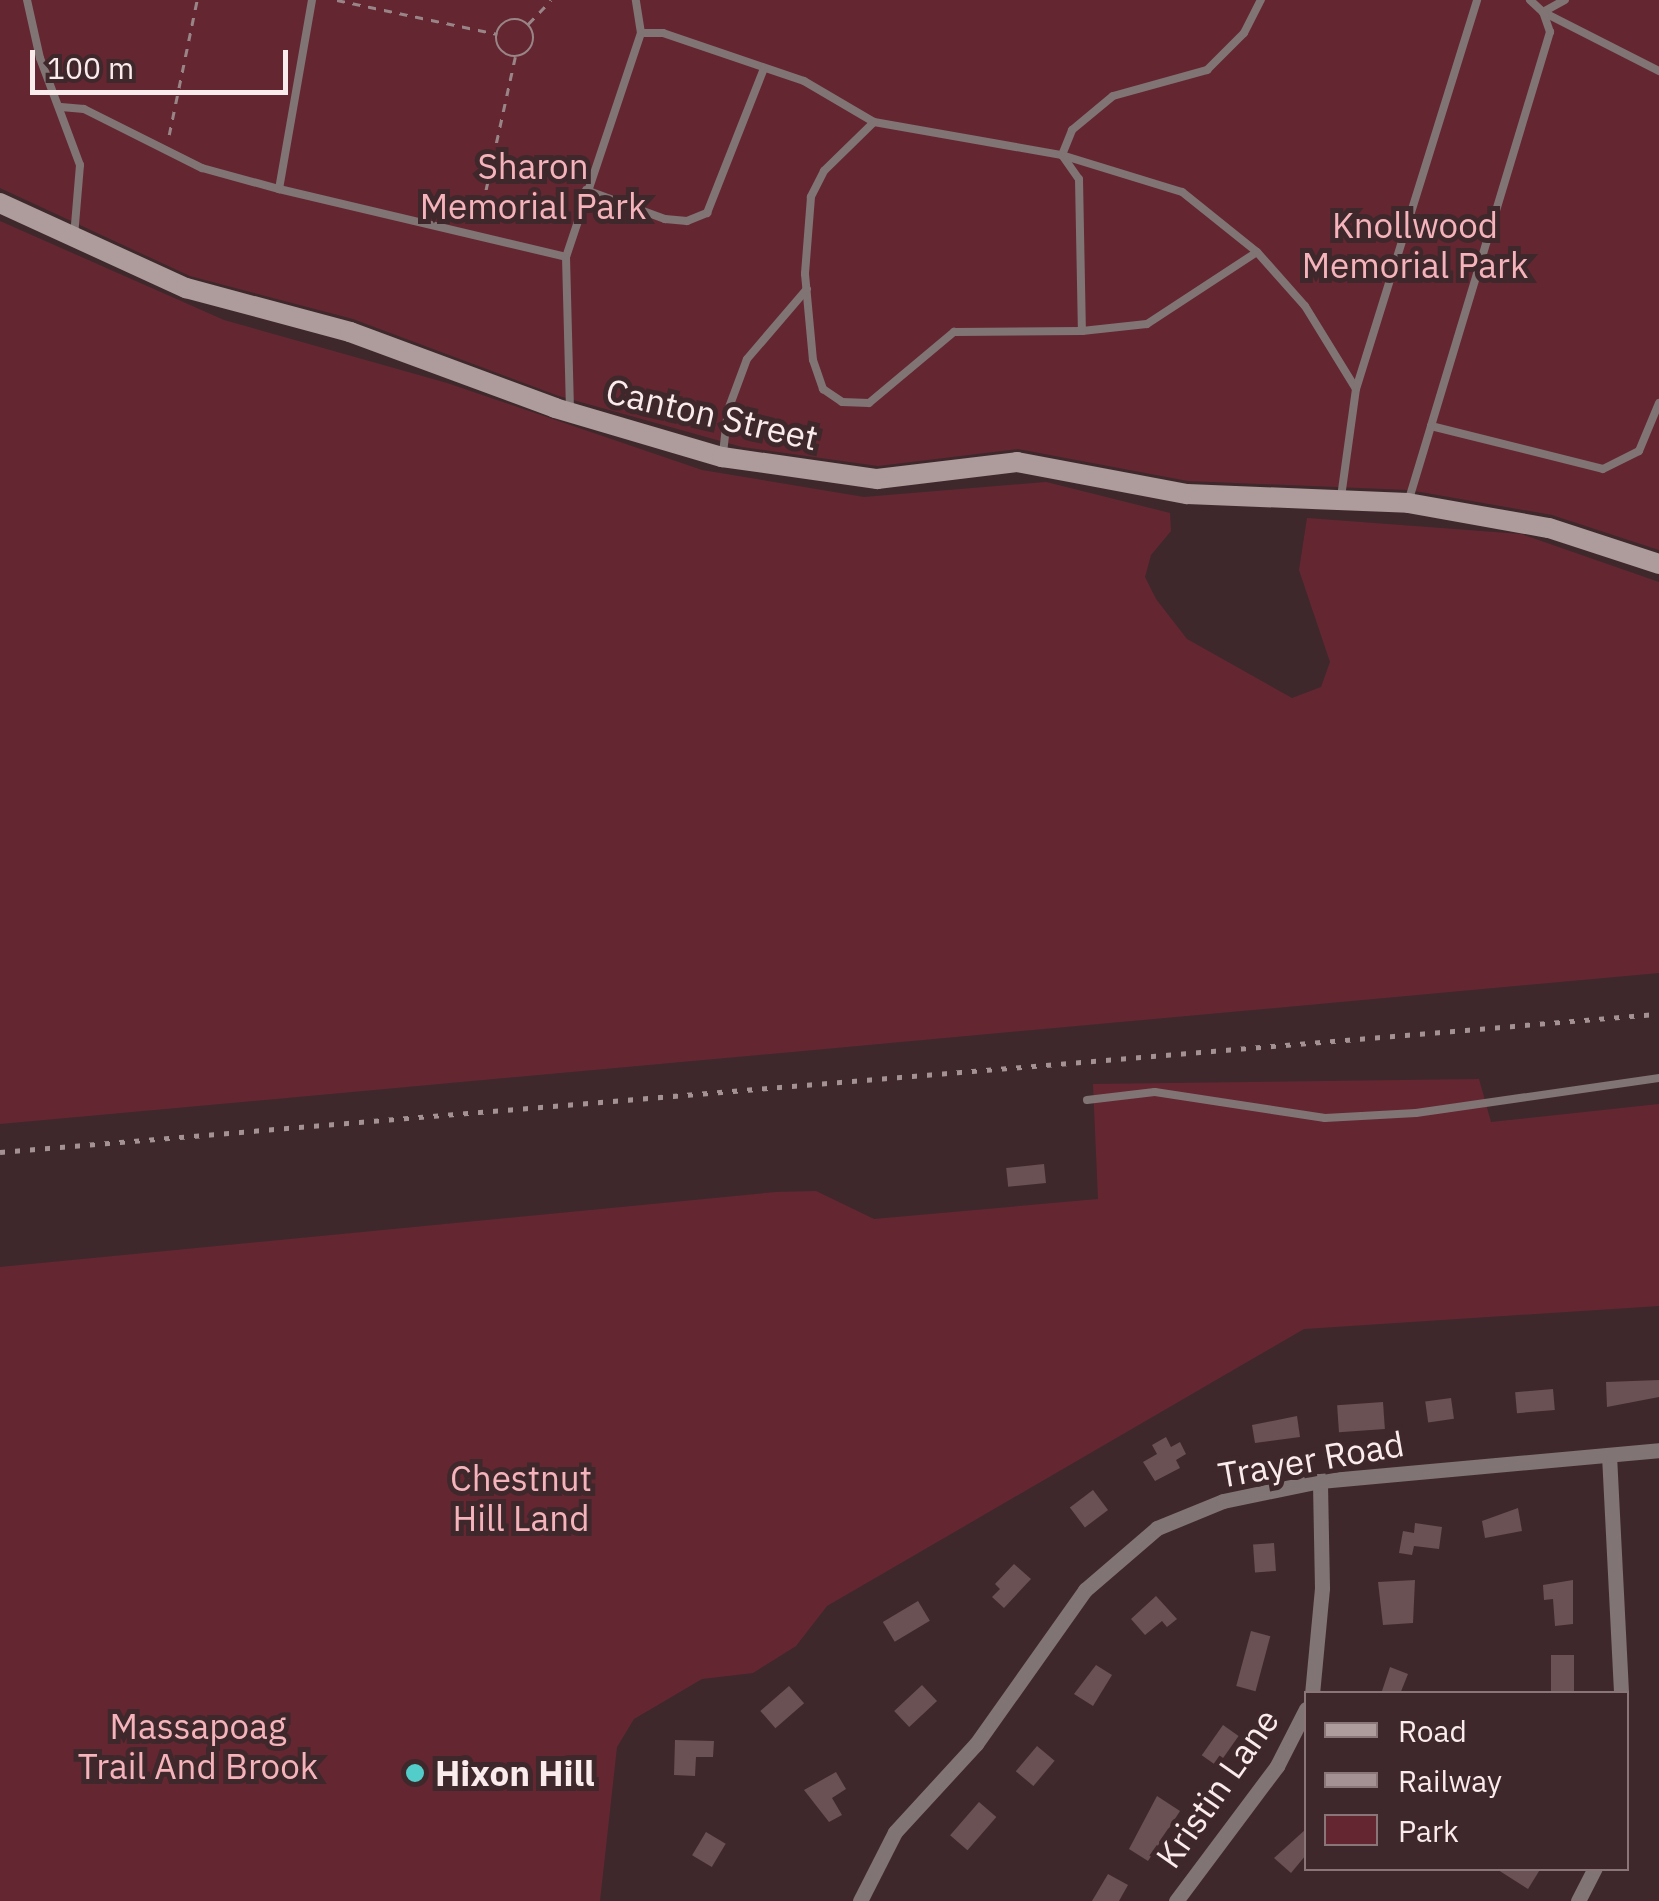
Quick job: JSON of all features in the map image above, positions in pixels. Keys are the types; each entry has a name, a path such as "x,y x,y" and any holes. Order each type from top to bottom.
{"street":[{"name":"Canton Street","path":"0,202 186,288 376,340 570,413 722,456 877,479 1018,462 1187,494 1341,497 1444,508 1582,536 1659,564"},
{"name":"Trayer Road","path":"860,1901 894,1832 976,1744 1085,1590 1156,1528 1223,1501 1320,1481 1659,1450"},
{"path":"1609,1454 1620,1691"},
{"name":"Kristin Lane","path":"1312,1691 1322,1588 1320,1481"},
{"name":"Kristin Lane","path":"1176,1901 1277,1766 1304,1713"},
{"path":"1578,1901 1593,1871"}],"lane":[{"path":"26,0 40,58 61,107 82,180 74,238"},
{"path":"279,189 312,0"},
{"path":"570,413 566,257 641,33 636,0"},
{"path":"1062,154 1072,130 1114,96 1207,70 1244,33 1260,0"},
{"path":"1341,497 1356,389 1478,0"},
{"path":"1530,0 1543,12 1659,71"},
{"path":"1543,12 1565,0"},
{"path":"1408,504 1550,32 1543,12"},
{"path":"641,33 662,33 828,92 874,122 1062,154 1182,192 1257,252 1305,306 1356,389"},
{"path":"586,190 665,220 688,221 707,212 764,68"},
{"path":"61,107 84,108 165,151 279,189 566,257"},
{"path":"874,122 816,184 806,289 817,376 833,398 855,405 883,395 932,345 954,332 1082,331 1148,324 1257,252"},
{"path":"1062,154 1079,179 1082,331"},
{"path":"722,456 728,410 747,359 806,289"},
{"path":"1431,426 1603,469 1642,447 1659,402"},
{"path":"1087,1100 1154,1092 1325,1118 1416,1113 1659,1078"}],"path":[{"path":"165,151 197,0"},
{"path":"337,0 497,34"},
{"path":"528,24 551,0"},
{"path":"497,34 508,20 528,24"},
{"path":"475,236 515,56 533,45 528,24"},
{"path":"497,34 500,48 515,56"}],"green space":[{"name":"Knollwood Memorial Park","path":"0,0 1659,0 1659,550 1552,515 1409,490 1188,481 1018,449 878,466 742,447 559,396 353,319 190,276 0,188"},
{"path":"0,221 224,320 447,383 702,470 864,497 1046,482 1170,513 1171,531 1151,555 1145,577 1156,599 1187,639 1292,698 1321,687 1330,662 1299,570 1307,518 1521,534 1659,582 1659,973 0,1124"},
{"name":"Chestnut Hill Land","path":"1479,1079 1491,1122 1659,1104 1659,1306 1304,1329 827,1606 796,1646 753,1673 702,1679 634,1719 617,1747 600,1901 0,1901 0,1267 776,1192 816,1191 874,1219 1098,1199 1093,1084"}],"building":[{"path":"1044,1164 1046,1183 1008,1187 1006,1168"},
{"path":"1659,1380 1659,1397 1607,1407 1606,1382"},
{"path":"1553,1389 1555,1410 1517,1413 1515,1392"},
{"path":"1451,1398 1454,1419 1428,1422 1425,1402"},
{"path":"1383,1402 1385,1429 1339,1432 1337,1405"},
{"path":"1297,1416 1300,1437 1255,1443 1252,1425"},
{"path":"1166,1437 1171,1447 1180,1442 1186,1454 1176,1460 1180,1468 1155,1481 1143,1462 1157,1454 1152,1445"},
{"path":"1093,1490 1108,1510 1085,1527 1070,1507"},
{"path":"1518,1508 1522,1531 1485,1538 1482,1521"},
{"path":"1415,1523 1442,1527 1439,1549 1414,1546 1412,1555 1399,1553 1403,1531 1414,1533"},
{"path":"1274,1543 1276,1571 1255,1572 1253,1544"},
{"path":"1014,1564 1031,1579 1004,1608 992,1597 1000,1589 995,1584"},
{"path":"1415,1580 1413,1623 1383,1625 1378,1582"},
{"path":"1573,1580 1573,1624 1555,1626 1553,1599 1544,1600 1543,1585"},
{"path":"1156,1596 1177,1619 1167,1627 1162,1621 1145,1635 1131,1619"},
{"path":"918,1601 930,1621 895,1642 883,1622"},
{"path":"1251,1631 1270,1636 1256,1691 1236,1686"},
{"path":"1551,1655 1574,1655 1574,1691 1551,1691"},
{"path":"1096,1665 1112,1675 1093,1706 1074,1694"},
{"path":"1390,1667 1408,1674 1401,1691 1382,1691"},
{"path":"922,1685 937,1701 909,1727 894,1711"},
{"path":"789,1686 804,1703 775,1728 760,1711"},
{"path":"1223,1725 1239,1736 1217,1766 1202,1755"},
{"path":"675,1740 714,1741 713,1757 696,1757 695,1776 674,1775"},
{"path":"1037,1746 1055,1761 1033,1786 1016,1771"},
{"path":"836,1772 846,1789 832,1798 842,1815 829,1822 804,1790"},
{"path":"1157,1796 1180,1811 1148,1861 1129,1849"},
{"path":"979,1802 996,1817 967,1850 950,1835"},
{"path":"1304,1831 1304,1857 1291,1873 1274,1858"},
{"path":"706,1832 726,1844 712,1867 692,1855"},
{"path":"1500,1871 1539,1871 1528,1889"},
{"path":"1108,1874 1128,1885 1119,1901 1092,1901"}],"railway":[{"path":"0,1152 1659,1014"}],"place":[{"name":"Hixon Hill","path":"415,1773"}],"park label":[{"name":"Sharon Memorial Park","path":"533,186"},
{"name":"Massapoag Trail And Brook","path":"198,1746"}]}
